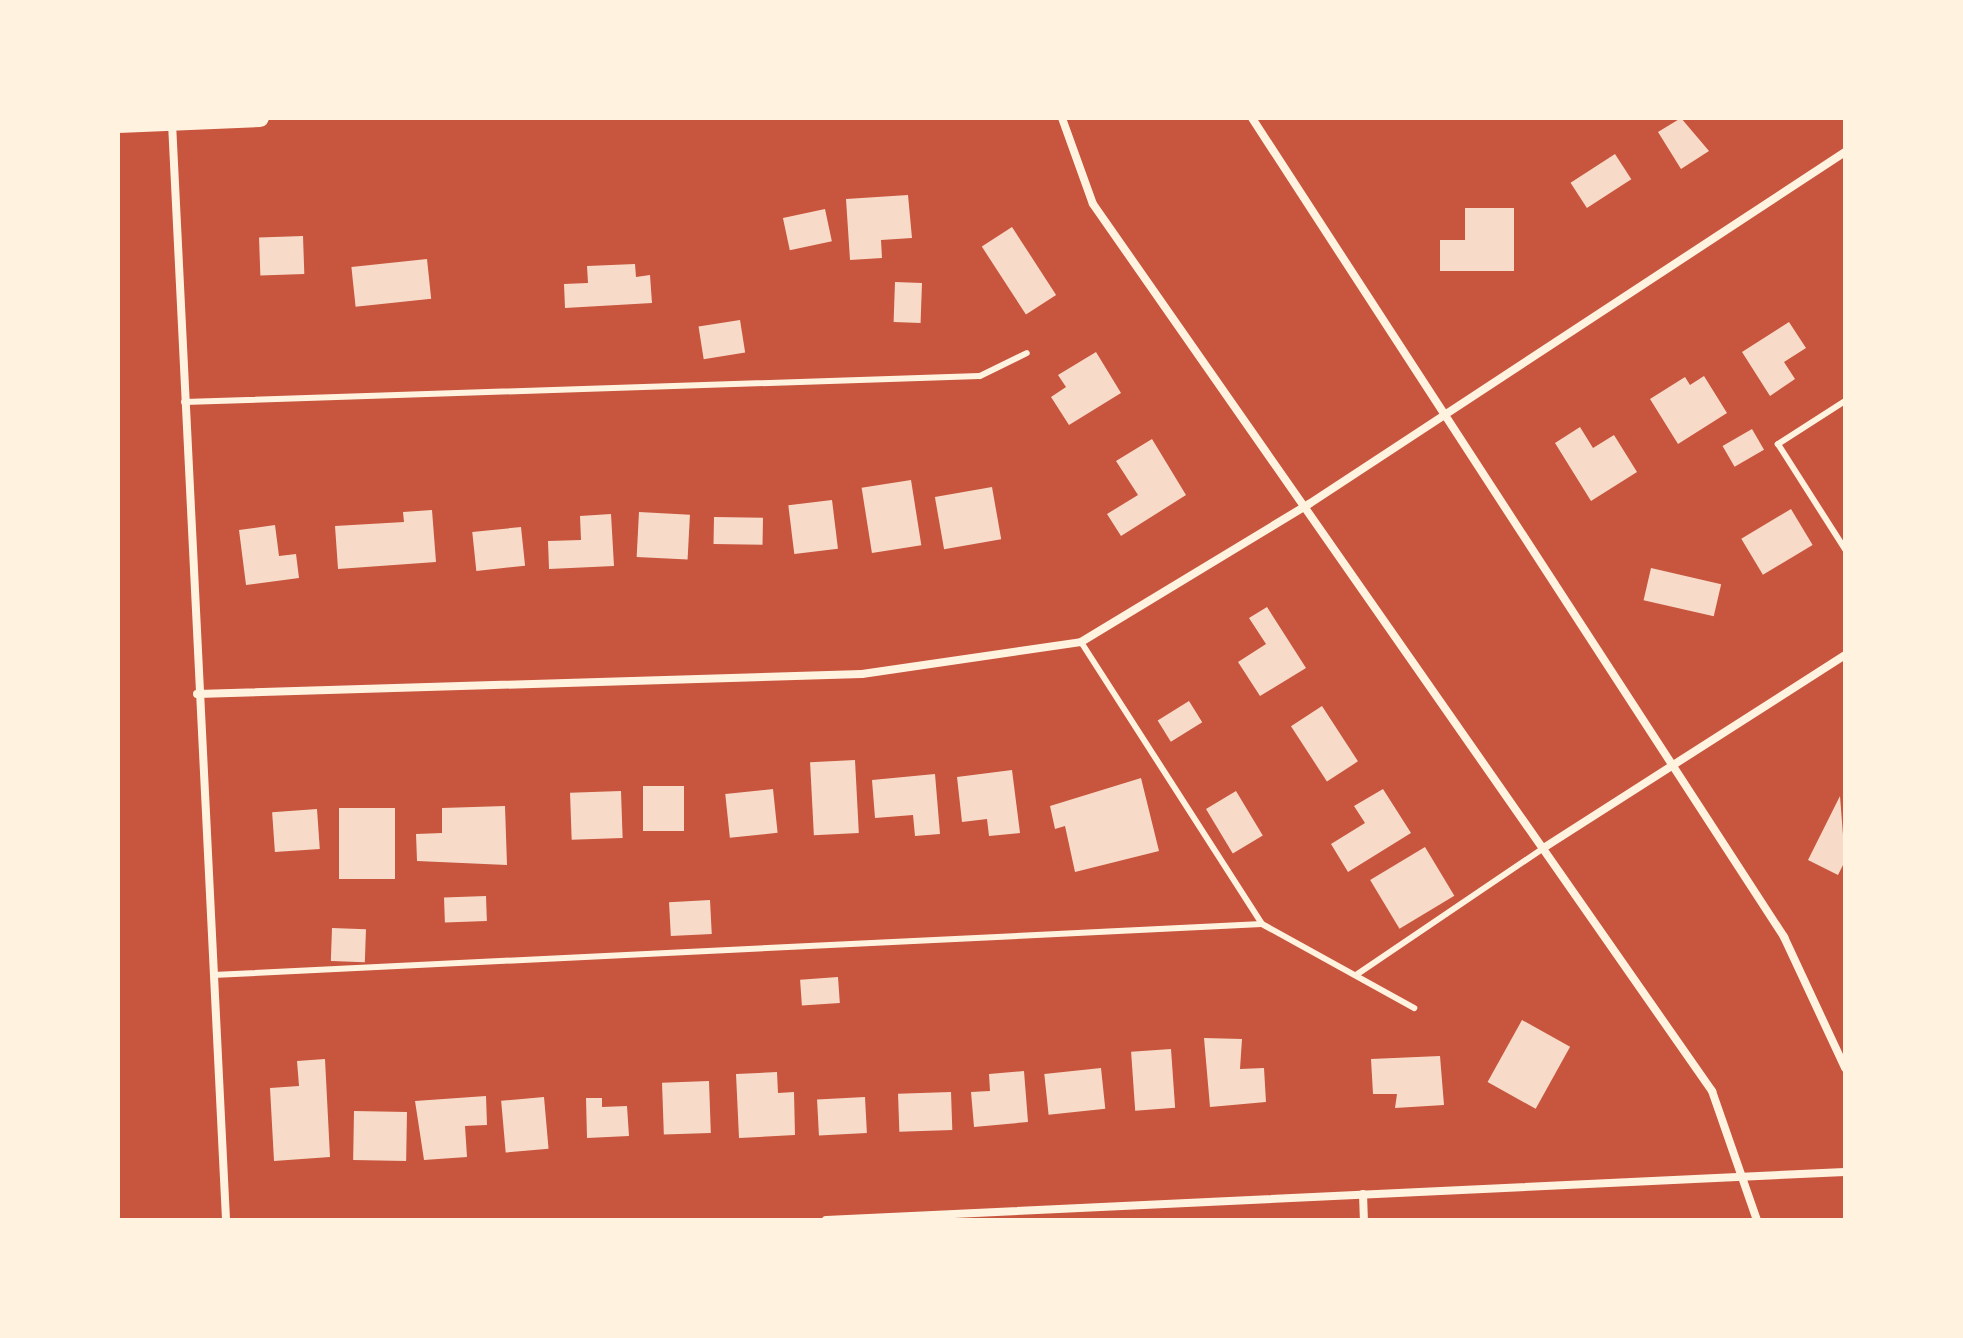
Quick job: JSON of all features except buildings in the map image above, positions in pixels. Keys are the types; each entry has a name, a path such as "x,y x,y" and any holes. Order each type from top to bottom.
{"main road":[{"path":"118,124 260,118"}],"street":[{"path":"1062,118 1093,204 1309,504 1712,1091 1757,1220"},
{"path":"1252,118 1784,937 1845,1068"},
{"path":"172,120 197,694 226,1220"},
{"path":"197,694 862,674 1081,642 1309,504 1845,152"},
{"path":"1545,847 1845,655"},
{"path":"826,1220 1741,1174 1845,1172"},
{"path":"1363,1194 1364,1220"}],"lane":[{"path":"184,402 980,376 1027,353"},
{"path":"1845,401 1778,444 1845,549"},
{"path":"1081,642 1262,924 1414,1008"},
{"path":"1356,975 1545,847"},
{"path":"213,975 1262,924"}]}
